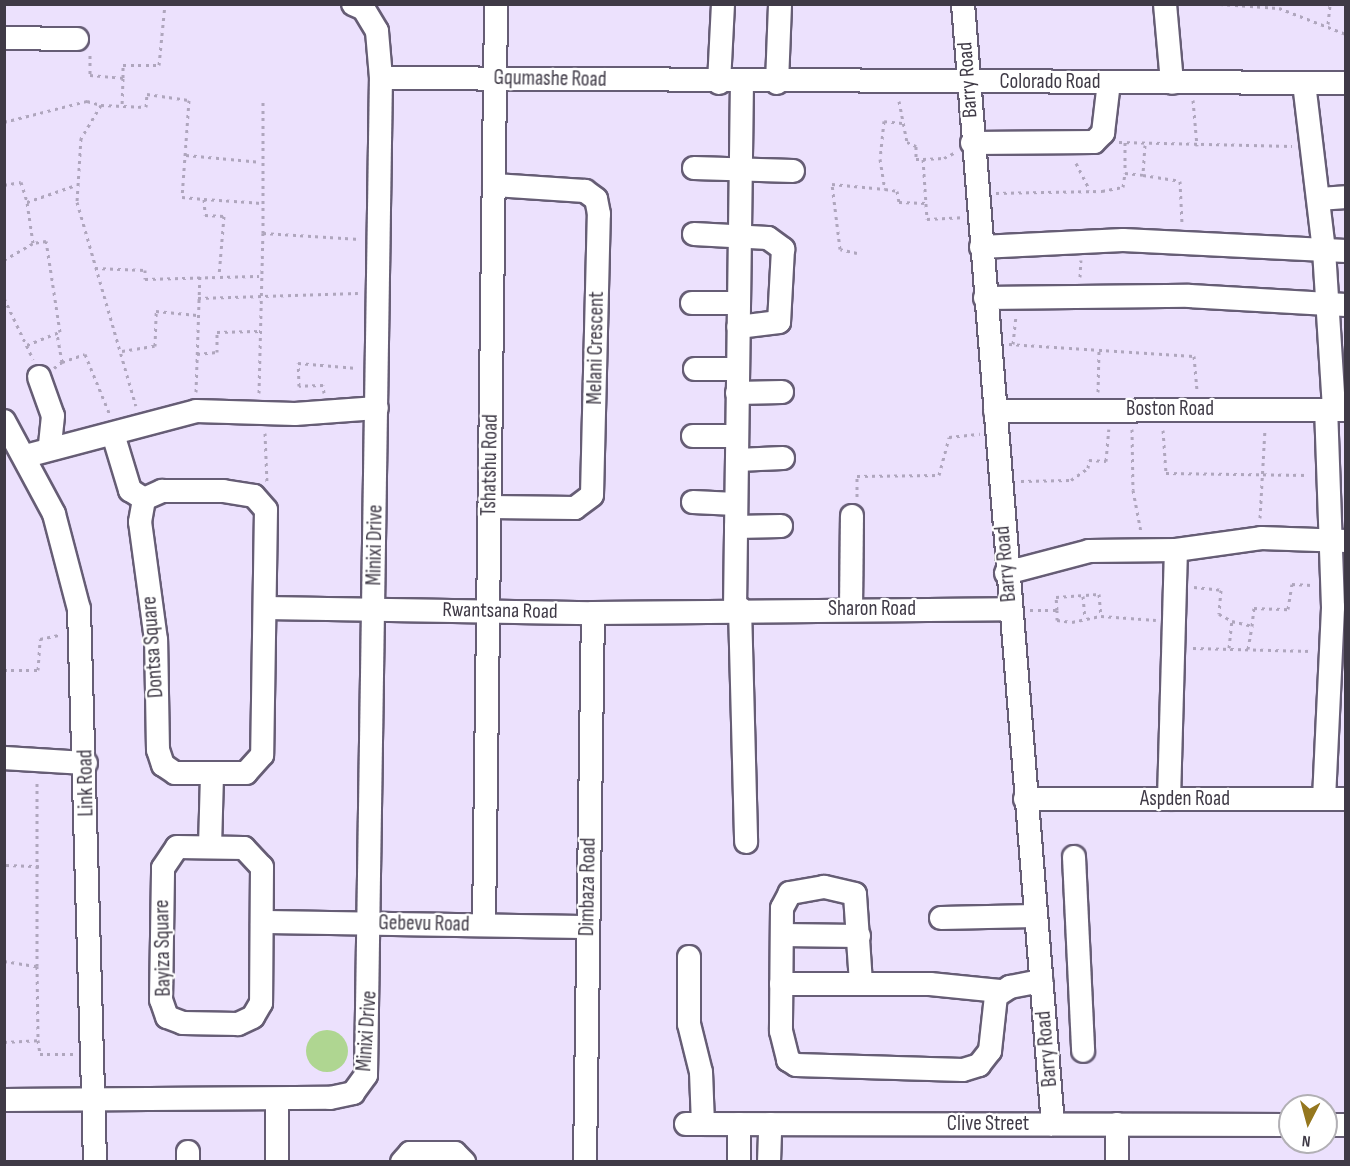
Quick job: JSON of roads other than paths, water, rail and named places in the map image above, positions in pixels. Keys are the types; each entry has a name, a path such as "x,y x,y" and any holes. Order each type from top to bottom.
{"street":[{"name":"Minixi Drive","path":"277,1099 353,1093 366,1075 371,924 381,78 378,30 364,9 353,4"},
{"name":"Tshatshu Road","path":"484,925 496,4"},
{"path":"719,83 723,4"},
{"path":"777,83 780,4"},
{"name":"Barry Road","path":"963,4 1006,573 1053,1124"},
{"path":"1165,4 1181,83"},
{"path":"4,38 77,39"},
{"name":"Gqumashe Road","path":"381,78 719,83"},
{"path":"973,147 1077,144 1099,139 1109,82"},
{"name":"Colorado Road","path":"719,83 1346,83"},
{"path":"742,83 736,527 746,842"},
{"path":"1304,83 1319,199 1335,251 1335,410 1328,477 1337,540 1332,582 1330,649 1335,799"},
{"path":"694,168 793,171"},
{"name":"Melani Crescent","path":"490,507 575,508 592,495 599,214 596,199 585,191 494,185"},
{"path":"1319,199 1346,197"},
{"path":"694,234 775,240 784,253 779,322 738,327"},
{"path":"981,247 1083,240 1335,251"},
{"path":"985,298 1189,296 1336,305"},
{"path":"692,303 738,303"},
{"path":"695,369 738,369"},
{"path":"39,377 53,416 50,446"},
{"path":"737,393 782,392"},
{"path":"26,456 136,415 196,411 325,412 377,408"},
{"name":"Boston Road","path":"995,422 1113,409 1335,410"},
{"name":"Link Road","path":"4,421 26,456 69,558 81,630 95,1161"},
{"path":"115,424 130,490 144,499"},
{"path":"693,436 737,436"},
{"path":"737,460 783,458"},
{"name":"Dontsa Square","path":"162,491 223,491 254,496 266,510 262,755 246,773 175,774 163,765 158,750 156,640 140,522 144,499 162,491"},
{"path":"693,501 736,504"},
{"path":"851,609 852,516"},
{"path":"736,527 781,526"},
{"path":"1006,573 1089,551 1176,550 1262,538 1337,540"},
{"path":"1169,799 1177,586 1176,550"},
{"name":"Rwantsana Road","path":"265,608 593,613 737,608"},
{"name":"Sharon Road","path":"737,608 1010,609"},
{"name":"Dimbaza Road","path":"585,1161 593,613"},
{"path":"4,758 86,763"},
{"path":"210,847 212,775"},
{"name":"Aspden Road","path":"1025,799 1335,799"},
{"name":"Bayiza Square","path":"177,847 244,848 254,855 262,867 262,922 261,1003 253,1017 238,1024 183,1023 168,1017 161,1000 163,868 177,847"},
{"path":"1074,857 1083,1051"},
{"path":"861,983 860,936 855,894 824,887 790,893 782,908 781,1032 788,1060 810,1067 963,1070 979,1065 990,1051 1000,992"},
{"path":"941,918 1035,916"},
{"name":"Gebevu Road","path":"262,922 587,927"},
{"path":"782,935 860,936"},
{"path":"1039,956 1078,952"},
{"name":"Clive Street","path":"689,957 689,1024 701,1072 695,1124 1278,1125"},
{"path":"782,984 861,983 1000,992 1041,981"},
{"path":"4,1100 277,1099 277,1161"},
{"path":"739,1124 739,1161"},
{"path":"769,1161 770,1124"},
{"path":"1117,1161 1118,1124"},
{"path":"402,1161 410,1153 455,1154 464,1161"}]}
